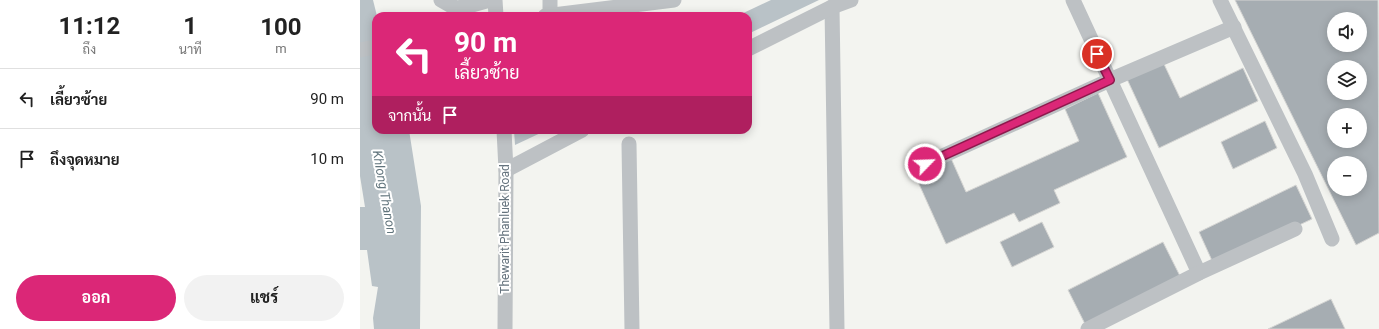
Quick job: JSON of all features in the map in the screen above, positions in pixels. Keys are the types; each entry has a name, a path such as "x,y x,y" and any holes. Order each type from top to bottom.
{"street":[{"path":"441,0 455,8 465,7 490,0"},
{"path":"495,0 496,12"},
{"path":"591,12 674,0"},
{"path":"752,47 851,0"},
{"path":"1072,0 1199,273"},
{"path":"1220,0 1305,174 1332,239"},
{"path":"832,8 837,329"},
{"path":"548,10 562,12"},
{"path":"925,164 1110,80 1234,27"},
{"path":"360,50 372,48"},
{"name":"Thewarit Phanluek Road","path":"504,134 506,170 505,329"},
{"path":"506,170 574,134"},
{"path":"629,144 632,329"},
{"path":"1088,329 1199,273 1295,229"}],"water":[{"name":"Khlong Thanon","path":"360,0 373,0 376,12 372,12 372,134 410,134 421,206 420,329 374,329 373,318 378,287 372,286 367,250 360,250 360,207 365,207 360,176"},
{"path":"771,0 819,0 752,32 752,12 746,12"},
{"path":"514,134 538,134 515,145"}],"building":[{"path":"1235,0 1378,0 1379,233 1356,245 1332,196 1367,196 1367,156 1327,156 1327,186"},
{"path":"1163,62 1180,98 1243,68 1258,101 1159,148 1127,79"},
{"path":"1098,93 1127,157 1054,190 1060,203 1019,222 1014,213 946,244 914,173 950,156 966,192 1079,141 1065,109"},
{"path":"1265,121 1277,148 1233,169 1221,142"},
{"path":"1296,185 1312,219 1214,265 1199,232"},
{"path":"1042,222 1054,247 1012,267 1000,242"},
{"path":"1163,242 1180,276 1085,324 1068,290"},
{"path":"1331,299 1345,329 1268,329"}],"route":[{"path":"925,164 1110,80 1097,54"}]}
